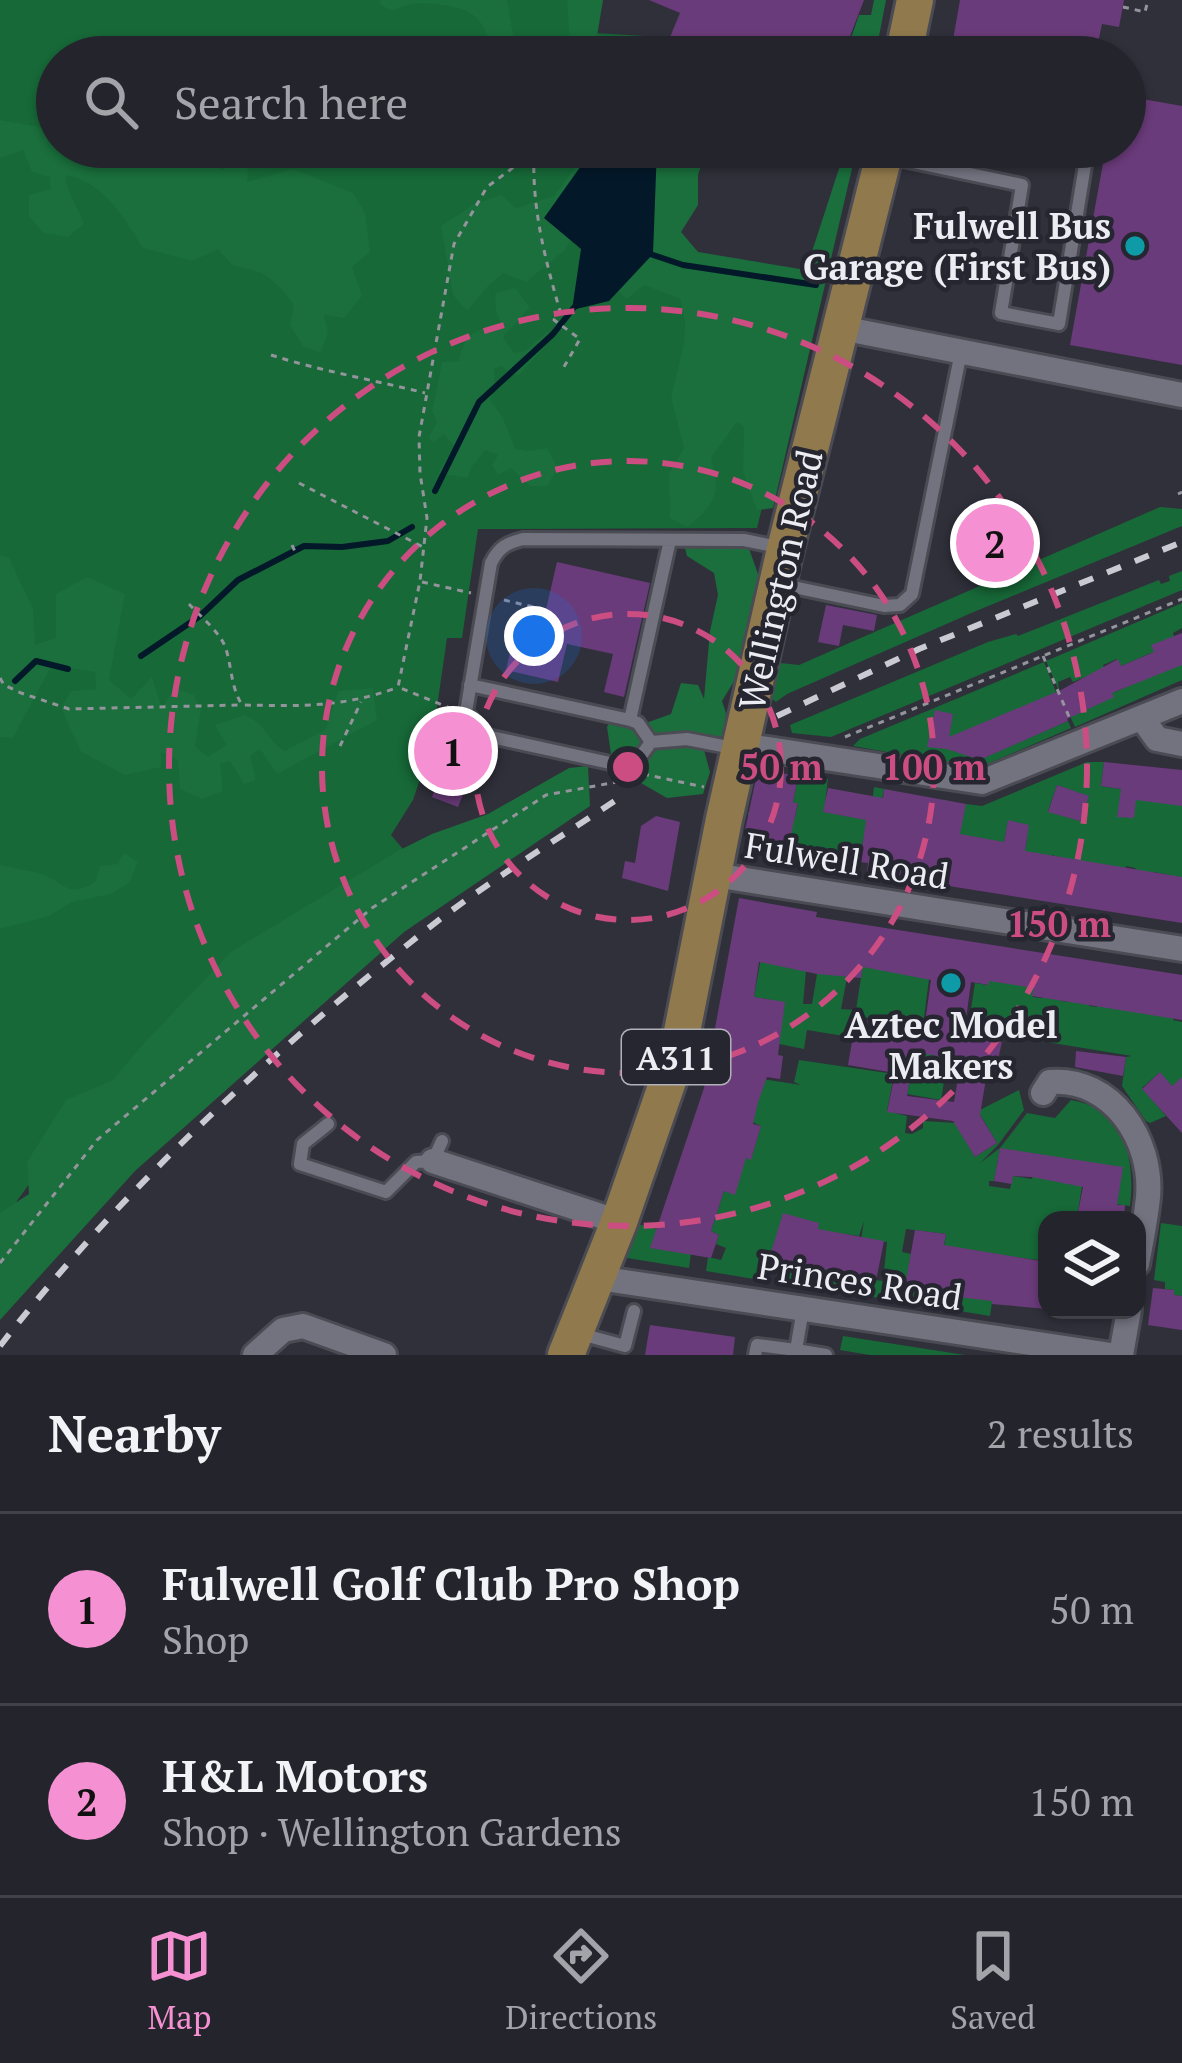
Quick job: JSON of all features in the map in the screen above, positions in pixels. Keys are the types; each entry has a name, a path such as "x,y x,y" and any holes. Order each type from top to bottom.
{"main road":[{"path":"907,36 914,0"},
{"name":"Wellington Road","path":"584,1345 598,1278 678,1052 740,747 881,168"}],"street":[{"path":"841,328 1182,395"},
{"path":"740,747 982,782 1182,701"},
{"path":"1142,718 1157,739 1182,744"},
{"name":"Fulwell Road","path":"714,875 1182,949"},
{"path":"1043,1093 1050,1082 1066,1081 1097,1091 1119,1107 1136,1133 1145,1160 1146,1212"},
{"path":"437,1151 619,1222"},
{"name":"Princes Road","path":"598,1278 1111,1355"},
{"path":"1121,1355 1127,1319"},
{"path":"255,1355 283,1330 303,1326 384,1355"}],"lane":[{"path":"951,168 1022,185 1001,313 1059,324 1085,168"},
{"path":"740,747 686,739 651,742 640,756 619,765 487,736 466,712 491,562 497,551 508,542 524,539 744,540 782,566 884,606 900,605 912,594 961,352"},
{"path":"630,720 670,540"},
{"path":"470,686 630,720 651,742"},
{"path":"328,1124 303,1144 300,1164 386,1192 416,1162 437,1151"},
{"path":"796,1350 802,1309"},
{"path":"584,1345 625,1346 634,1311"},
{"path":"755,1355 757,1345 826,1355"}],"path":[{"path":"1123,8 1145,12 1148,0"},
{"path":"398,687 420,581 427,518 418,437 454,244 487,187 514,168"},
{"path":"535,168 544,256 560,310 554,320 580,339 561,372"},
{"path":"271,355 427,393"},
{"path":"299,483 424,548"},
{"path":"292,545 296,554"},
{"path":"420,581 546,610"},
{"path":"834,741 1182,599"},
{"path":"189,604 225,646 233,690 242,706"},
{"path":"1042,655 1080,743"},
{"path":"0,678 21,693 69,709 323,706 362,700 398,687 466,712"},
{"path":"340,746 362,700"},
{"path":"638,773 730,792"},
{"path":"0,1263 97,1139 372,908 546,795 625,778"}],"green space":[{"path":"0,0 587,0 593,33 645,36 36,36 36,168 694,168 666,253 818,280 757,528 478,529 462,638 447,638 436,714 441,718 413,800 391,835 408,855 73,1122 0,1225"},
{"path":"381,0 507,0 513,36 487,36 472,14 454,7 421,3 392,11 379,4"},
{"path":"567,0 603,0 597,36 570,36"},
{"path":"874,0 886,0 879,36 852,36 859,15 871,15"},
{"path":"0,120 36,126 36,168 248,168 247,182 293,169 353,193 365,213 370,252 352,267 362,296 344,318 324,315 328,334 320,353 303,346 290,325 294,305 268,278 233,266 218,249 193,261 143,248 111,202 80,179 66,175 84,224 68,237 43,233 29,216 29,195 51,189 50,177 32,172 23,150 0,158"},
{"path":"575,168 700,168 698,205 681,232 698,252 806,270 839,168 852,168 773,508 757,510 743,472 744,427 737,422 711,458 716,489 710,505 687,527 670,518 669,474 684,448 671,398 684,343 680,299 644,285 627,299 606,280 579,227 565,250 526,282 503,273 467,311 453,295 441,226 473,205 501,195 516,208 554,196"},
{"path":"515,288 530,307 503,337 514,353 525,351 548,331 551,340 519,375 502,366 494,369 490,400 515,449 547,448 558,468 547,486 530,486 511,468 498,475 492,465 498,455 485,450 468,478 438,473 454,446 444,434 433,443 429,437 437,422 432,411 442,362 459,361 472,334 501,323 495,293"},
{"path":"1160,507 1182,509 1182,526 976,611 776,702 771,698 780,663 799,665"},
{"path":"747,543 759,577 741,670 722,701 726,713 723,740 704,750 710,772 703,794 667,798 613,767 607,727 612,717 624,717 632,728 671,714 681,683 698,685 704,699 718,595 714,573 687,556 684,544"},
{"path":"0,555 9,558 33,609 35,645 56,638 56,594 87,577 125,594 109,680 131,699 152,677 162,708 174,688 194,695 201,709 195,746 208,757 226,745 215,725 245,715 285,751 326,729 338,691 373,688 377,720 277,774 260,749 250,756 256,780 244,784 230,761 220,763 223,791 202,799 180,789 178,760 161,752 161,767 125,775 81,752 61,708 71,691 96,689 95,672 52,665 13,738 0,737"},
{"path":"1182,571 1182,590 831,737 792,733 790,725 988,642 1018,636 1159,580 1161,584 1170,581 1169,576"},
{"path":"1182,603 1182,628 1173,633 1182,680 1075,727 1070,716 1113,696 1102,670 1073,682 1070,677 1058,682 1059,691 1046,661","holes":["1151,653 1160,672 1115,692 1103,665 1117,659 1121,666"]},
{"path":"1044,662 1056,692 976,761 1068,721 1071,728 978,768 853,746 860,739"},
{"path":"1087,762 1104,762 1101,786 1126,790 1182,787 1182,880 1171,921 1176,885 1169,883 1170,875 1153,872 1150,891 1135,868 1126,866 1123,877 1052,855 1043,901 1034,898 1024,856 1027,838 1018,835 1019,823 1008,821 1004,842 863,840 859,872 801,864 803,854 788,853 791,831 776,819 748,815 794,821 798,776 828,779 824,812 870,820 874,787 884,789 881,805 940,820 945,800 954,802 962,821 966,804 982,806","holes":["1057,785 1082,794 1087,802 1080,821 1048,811"]},
{"path":"588,766 590,806 404,932 135,1171 0,1320 0,1213 29,1194 27,1162 66,1100 113,1080 232,951 396,852 488,814 569,768"},
{"path":"124,853 138,862 129,883 111,894 72,902 49,916 0,929 0,865 79,889 96,881 100,866 117,864"},
{"path":"762,952 806,971 803,1004 812,1004 818,968 848,973 841,1009 856,1010 863,964 896,973 930,971 923,1026 856,1016 850,1037 807,1030 804,1049 779,1044 772,1000 754,997"},
{"path":"991,972 998,982 1034,987 1033,997 1042,998 1044,982 1061,1001 1089,997 1089,1006 1097,1007 1099,989 1176,1001 1173,1020 1182,1022 1182,1081 1172,1086 1159,1073 1142,1088 1166,1116 1146,1121 1122,1086 1126,1057 1132,1056 968,1029 975,983 988,985"},
{"path":"903,1049 948,1057 941,1100 907,1094 910,1079"},
{"path":"799,1060 894,1074 887,1111 907,1116 905,1133 923,1128 923,1121 956,1123 975,1157 997,1143 978,1111 1019,1090 1024,1110 998,1145 980,1163 1000,1148 1027,1113 1055,1118 1071,1100 1089,1105 1103,1113 1123,1138 1131,1171 1130,1206 1099,1202 1086,1161 1078,1211 1038,1211 1038,1260 999,1255 990,1316 850,1293 853,1277 883,1281 887,1242 861,1240 864,1221 859,1236 830,1232 821,1268 850,1275 847,1292 780,1281 785,1268 811,1275 822,1242 768,1262 760,1280 706,1271 708,1257 721,1260 726,1248 716,1244 719,1235 711,1231 724,1191 734,1194 735,1156 751,1159 761,1126 752,1122 761,1090 735,1075 801,1085 794,1082","holes":["1000,1149 1036,1154 1032,1179 1013,1176 1010,1189 989,1186","906,1229 946,1234 937,1290 932,1293 906,1286 911,1254 902,1252"]},
{"path":"633,1223 657,1229 651,1248 691,1253 689,1268 621,1257"},
{"path":"1161,1223 1182,1226 1182,1296 1165,1289 1165,1282 1154,1280"},
{"path":"843,1336 965,1355 870,1355 840,1350"}],"water":[{"path":"579,168 656,168 653,254 609,301 572,310 581,249 544,218"}],"building":[{"path":"649,0 864,0 850,36 670,36 680,13"},
{"path":"960,0 1124,0 1119,27 1102,24 1099,36 954,36"},
{"name":"Fulwell Bus Garage (First Bus)","path":"1146,100 1182,106 1182,365 1070,345 1102,168 1146,168"},
{"path":"557,562 650,583 624,697 604,692 613,654 567,644 558,682 506,670 519,613 544,618"},
{"path":"826,605 877,615 874,631 843,625 839,646 818,642"},
{"path":"1182,633 1182,665 1112,693 1114,697 1068,721 975,762 947,749 927,747 935,710 953,714 949,737 1061,690 1118,659 1121,666 1154,652 1151,645"},
{"path":"447,721 467,729 476,740 461,777 469,780 458,807 432,797 442,772 428,767"},
{"path":"1104,762 1182,770 1182,806 1136,800 1134,818 1117,817 1121,789 1101,786"},
{"path":"758,769 798,776 789,843 805,846 801,864 772,860 776,841 744,835"},
{"path":"1057,785 1089,796 1080,821 1048,812"},
{"path":"828,788 883,798 884,789 966,804 960,834 1004,842 1008,820 1029,825 1025,851 1182,877 1182,923 867,873 868,863 860,862 866,820 823,812"},
{"path":"656,816 680,822 668,891 622,878 625,861 635,863 641,826"},
{"path":"739,898 817,912 816,917 1182,975 1182,1020 1032,996 1034,988 971,982 964,1034 1002,1042 996,1068 988,1066 980,1115 997,1143 975,1157 953,1121 887,1112 895,1073 848,1065 856,1019 924,1030 931,980 863,967 861,978 817,974 759,962 754,997 785,1002 780,1079 767,1077 753,1124 761,1126 751,1160 746,1158 735,1195 724,1191 711,1231 719,1235 711,1258 650,1248 704,1088","holes":["914,1052 961,1060 954,1102 907,1096"]},
{"path":"1076,1051 1126,1057 1123,1076 1075,1067"},
{"path":"1160,1072 1172,1086 1182,1077 1182,1133 1142,1089"},
{"path":"1000,1148 1123,1167 1117,1205 1125,1205 1125,1211 1078,1211 1083,1187 1032,1177 1013,1176 1012,1184 994,1181"},
{"path":"783,1213 819,1223 818,1229 884,1241 876,1281 814,1267 811,1276 768,1262"},
{"path":"915,1230 946,1234 944,1245 1038,1261 1038,1308 905,1286"},
{"path":"1153,1288 1174,1290 1174,1295 1182,1296 1182,1330 1148,1325"},
{"path":"650,1325 735,1337 733,1355 645,1355"}],"waterway":[{"path":"650,254 683,265 816,285"},
{"path":"435,491 479,402 553,334 576,305"},
{"path":"141,656 200,616 238,580 304,546 388,541 412,527"},
{"path":"15,681 36,661 68,669"}],"railway":[{"path":"777,716 919,649 1182,542"},
{"path":"0,1346 142,1183 300,1034 462,903 622,796"}],"place":[{"name":"Fulwell Bus Garage (First Bus)","path":"1135,246"},
{"name":"H&L Motors","path":"995,543"},
{"name":"Fulwell Golf Club Pro Shop","path":"453,751"},
{"name":"Aztec Model Makers","path":"951,983"}]}
